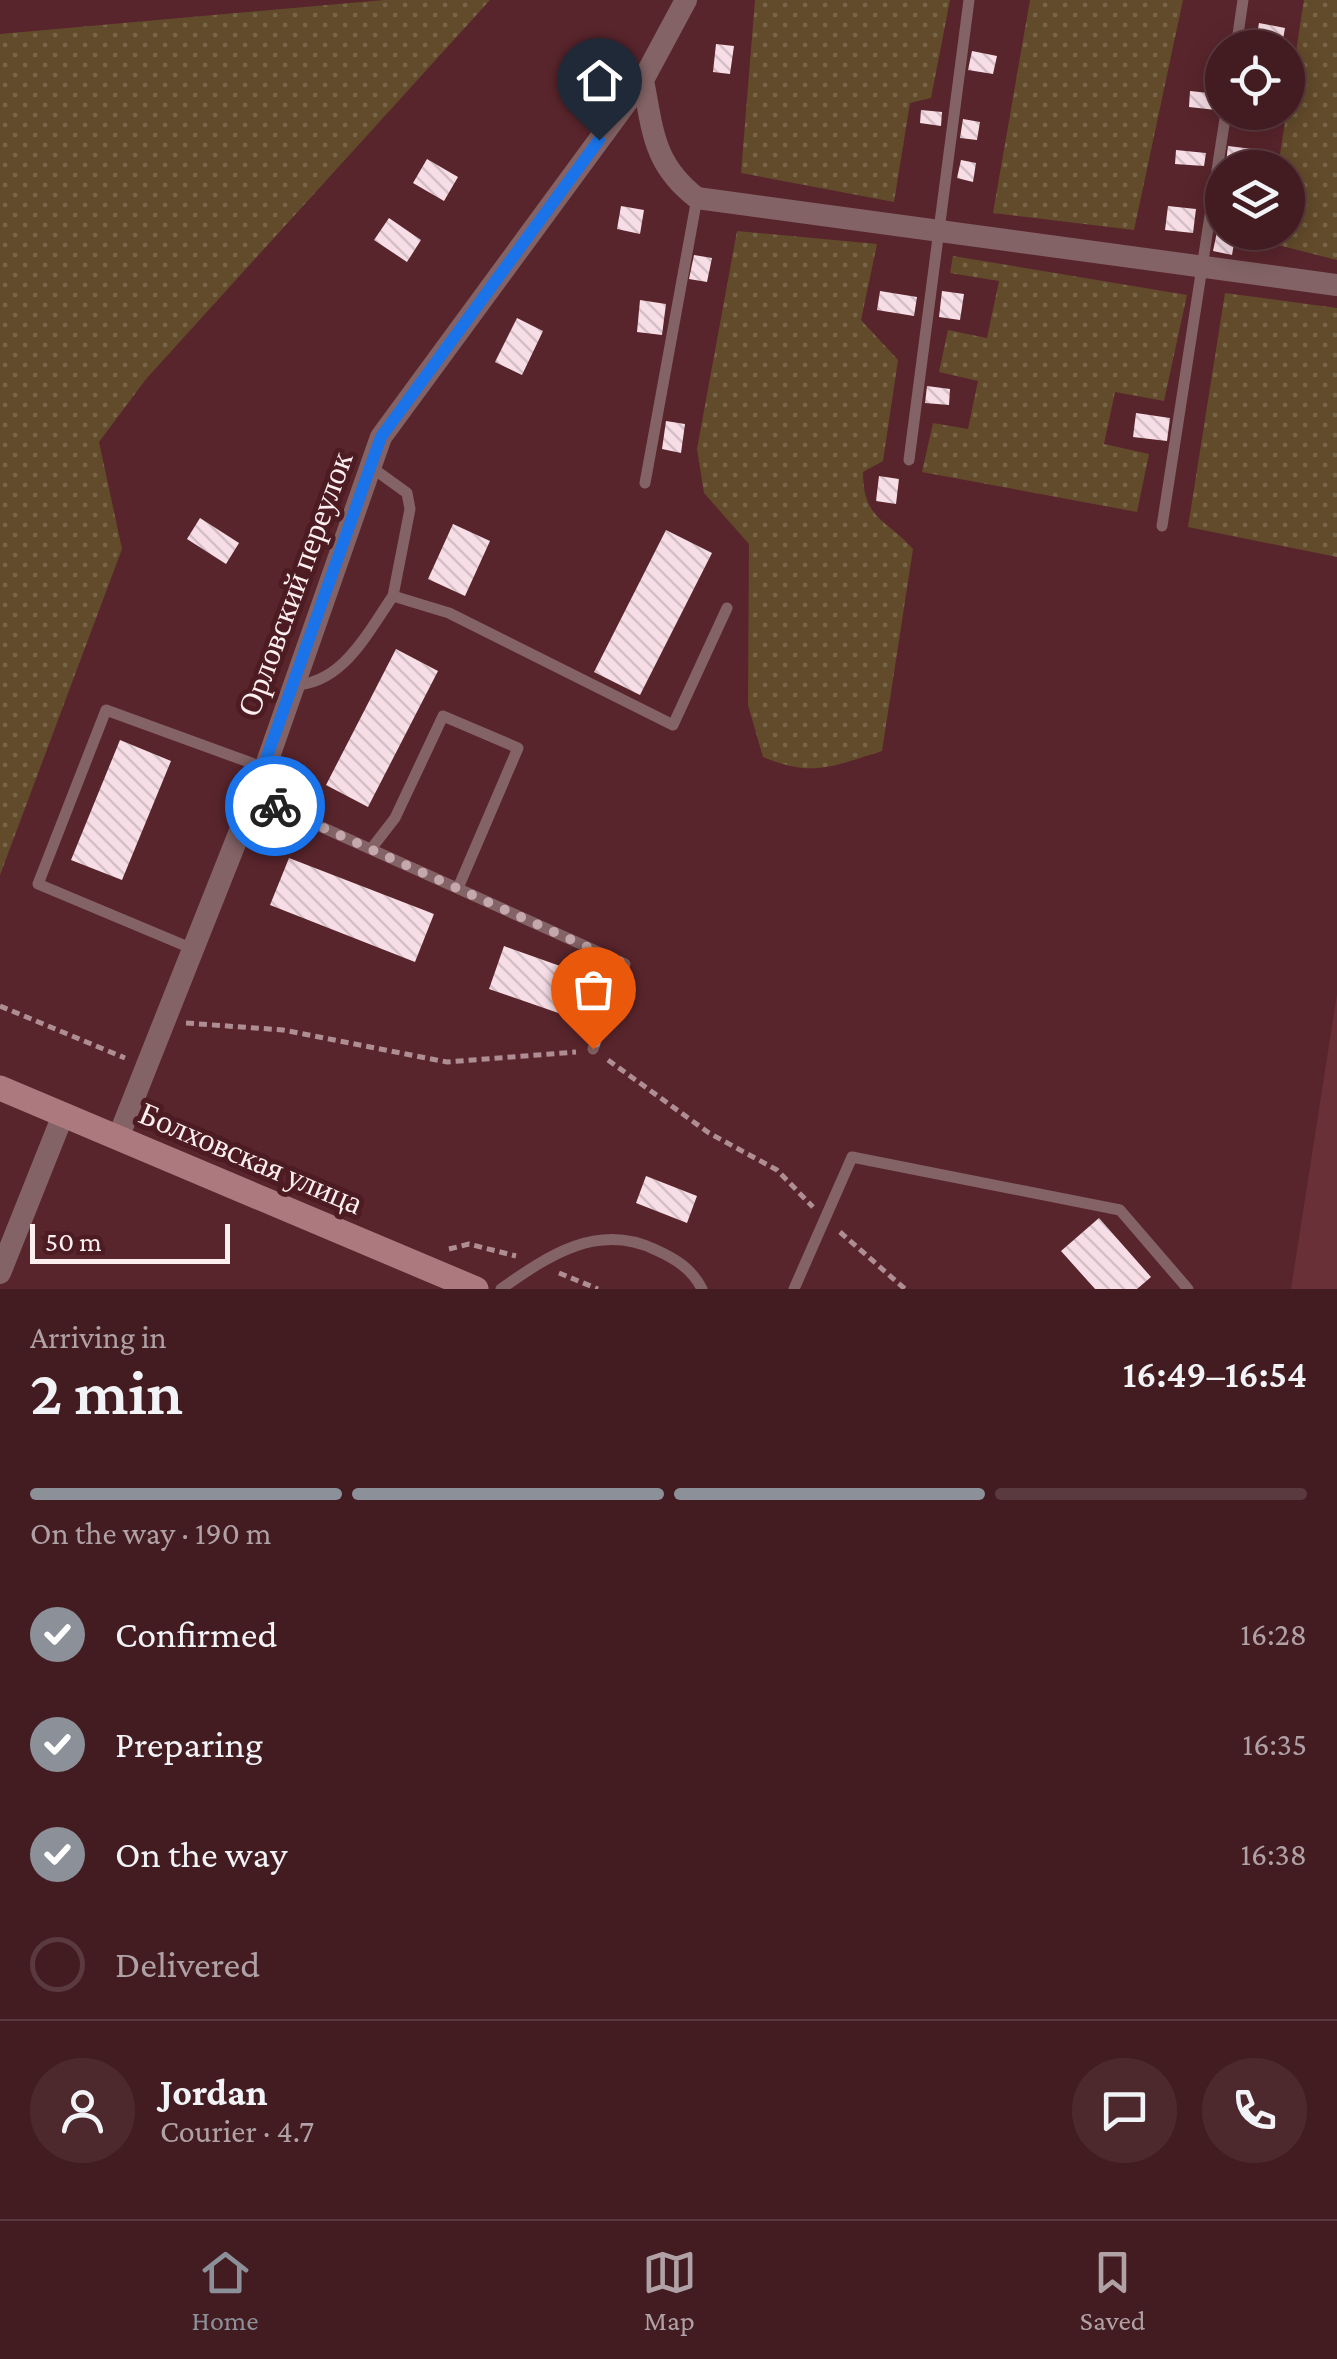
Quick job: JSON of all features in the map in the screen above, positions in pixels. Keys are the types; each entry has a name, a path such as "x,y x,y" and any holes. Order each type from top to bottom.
{"main road":[{"name":"Болховская улица","path":"0,1088 476,1289"}],"street":[{"name":"Орловский переулок","path":"118,1138 264,768 381,437 642,80 686,0"},
{"path":"642,80 656,151 673,180 697,198 1337,285"},
{"path":"0,1272 63,1115"}],"lane":[{"path":"909,460 969,0"},
{"path":"1239,30 1243,0"},
{"path":"1162,526 1223,130"},
{"path":"645,484 697,198"},
{"path":"291,685 308,685 344,664 393,596 410,509 407,493 371,467"},
{"path":"393,596 449,613 673,725 727,608"},
{"path":"193,950 38,884 106,710 264,768"},
{"path":"372,849 395,818 443,716 518,748 458,888"},
{"path":"253,796 625,964 593,1049"},
{"path":"794,1289 852,1157 1120,1210 1188,1289"},
{"path":"501,1289 536,1264 591,1239 633,1239 680,1261 702,1289"}],"path":[{"path":"0,1006 146,1067"},
{"path":"164,1022 283,1030 448,1062 547,1057 593,1049 708,1132 778,1170 824,1219 905,1289"},
{"path":"408,1260 469,1244 536,1264 598,1289"}],"shaded area":[{"path":"384,0 490,0 146,379 99,442 122,549 0,875 0,34"},
{"path":"755,0 950,0 931,98 910,103 894,202 741,173"},
{"path":"1030,0 1183,0 1134,230 993,213"},
{"path":"1304,0 1337,0 1337,260 1298,250 1305,250 1305,150 1281,150 1284,130 1305,130 1305,30 1299,30"},
{"path":"737,231 877,244 861,320 898,360 883,461 863,472 871,509 913,549 882,751 823,768 796,767 763,757 748,705 749,544 704,493 697,449"},
{"path":"953,256 1187,295 1164,401 1115,392 1104,444 1149,454 1137,512 922,472 933,423 968,429 978,381 939,372 948,330 987,338 999,281 950,273"},
{"path":"1225,293 1337,308 1337,557 1188,527"},
{"path":"1337,994 1337,1289 1291,1289"}],"building":[{"path":"1259,23 1285,28 1285,30 1258,30"},
{"path":"716,44 734,46 730,74 713,72"},
{"path":"972,51 997,56 993,74 968,70"},
{"path":"1190,91 1205,93 1205,109 1189,107"},
{"path":"921,110 942,112 941,126 920,123"},
{"path":"963,119 980,122 977,140 960,138"},
{"path":"1228,146 1253,149 1253,150 1228,150"},
{"path":"1176,150 1205,153 1204,166 1175,164"},
{"path":"427,159 458,177 444,201 413,183"},
{"path":"961,160 976,163 973,182 957,178"},
{"path":"621,206 644,210 640,234 617,229"},
{"path":"1168,206 1196,209 1193,233 1165,230"},
{"path":"389,218 421,240 407,262 374,240"},
{"path":"694,255 712,258 707,282 689,279"},
{"path":"880,291 917,297 914,316 877,310"},
{"path":"942,291 964,294 960,320 939,317"},
{"path":"640,300 666,304 662,335 637,332"},
{"path":"517,318 543,331 522,375 495,362"},
{"path":"927,386 950,389 949,405 925,403"},
{"path":"1136,413 1170,418 1167,441 1133,437"},
{"path":"666,421 685,424 681,453 662,449"},
{"path":"879,476 899,479 896,504 876,501"},
{"path":"200,518 239,543 226,564 187,539"},
{"path":"453,524 490,541 465,596 428,579"},
{"path":"666,530 712,553 640,695 594,672"},
{"path":"396,649 438,671 368,807 326,785"},
{"path":"120,740 171,761 122,880 71,860"},
{"path":"289,858 434,914 415,962 270,905"},
{"path":"504,946 608,983 593,1025 489,989"},
{"path":"646,1176 697,1196 687,1223 636,1203"},
{"path":"1099,1218 1151,1277 1137,1289 1095,1289 1061,1251"}],"way so far":[{"path":"275,806 625,964 593,1049"}],"route":[{"path":"275,806 253,796 381,437 599,140"}]}
